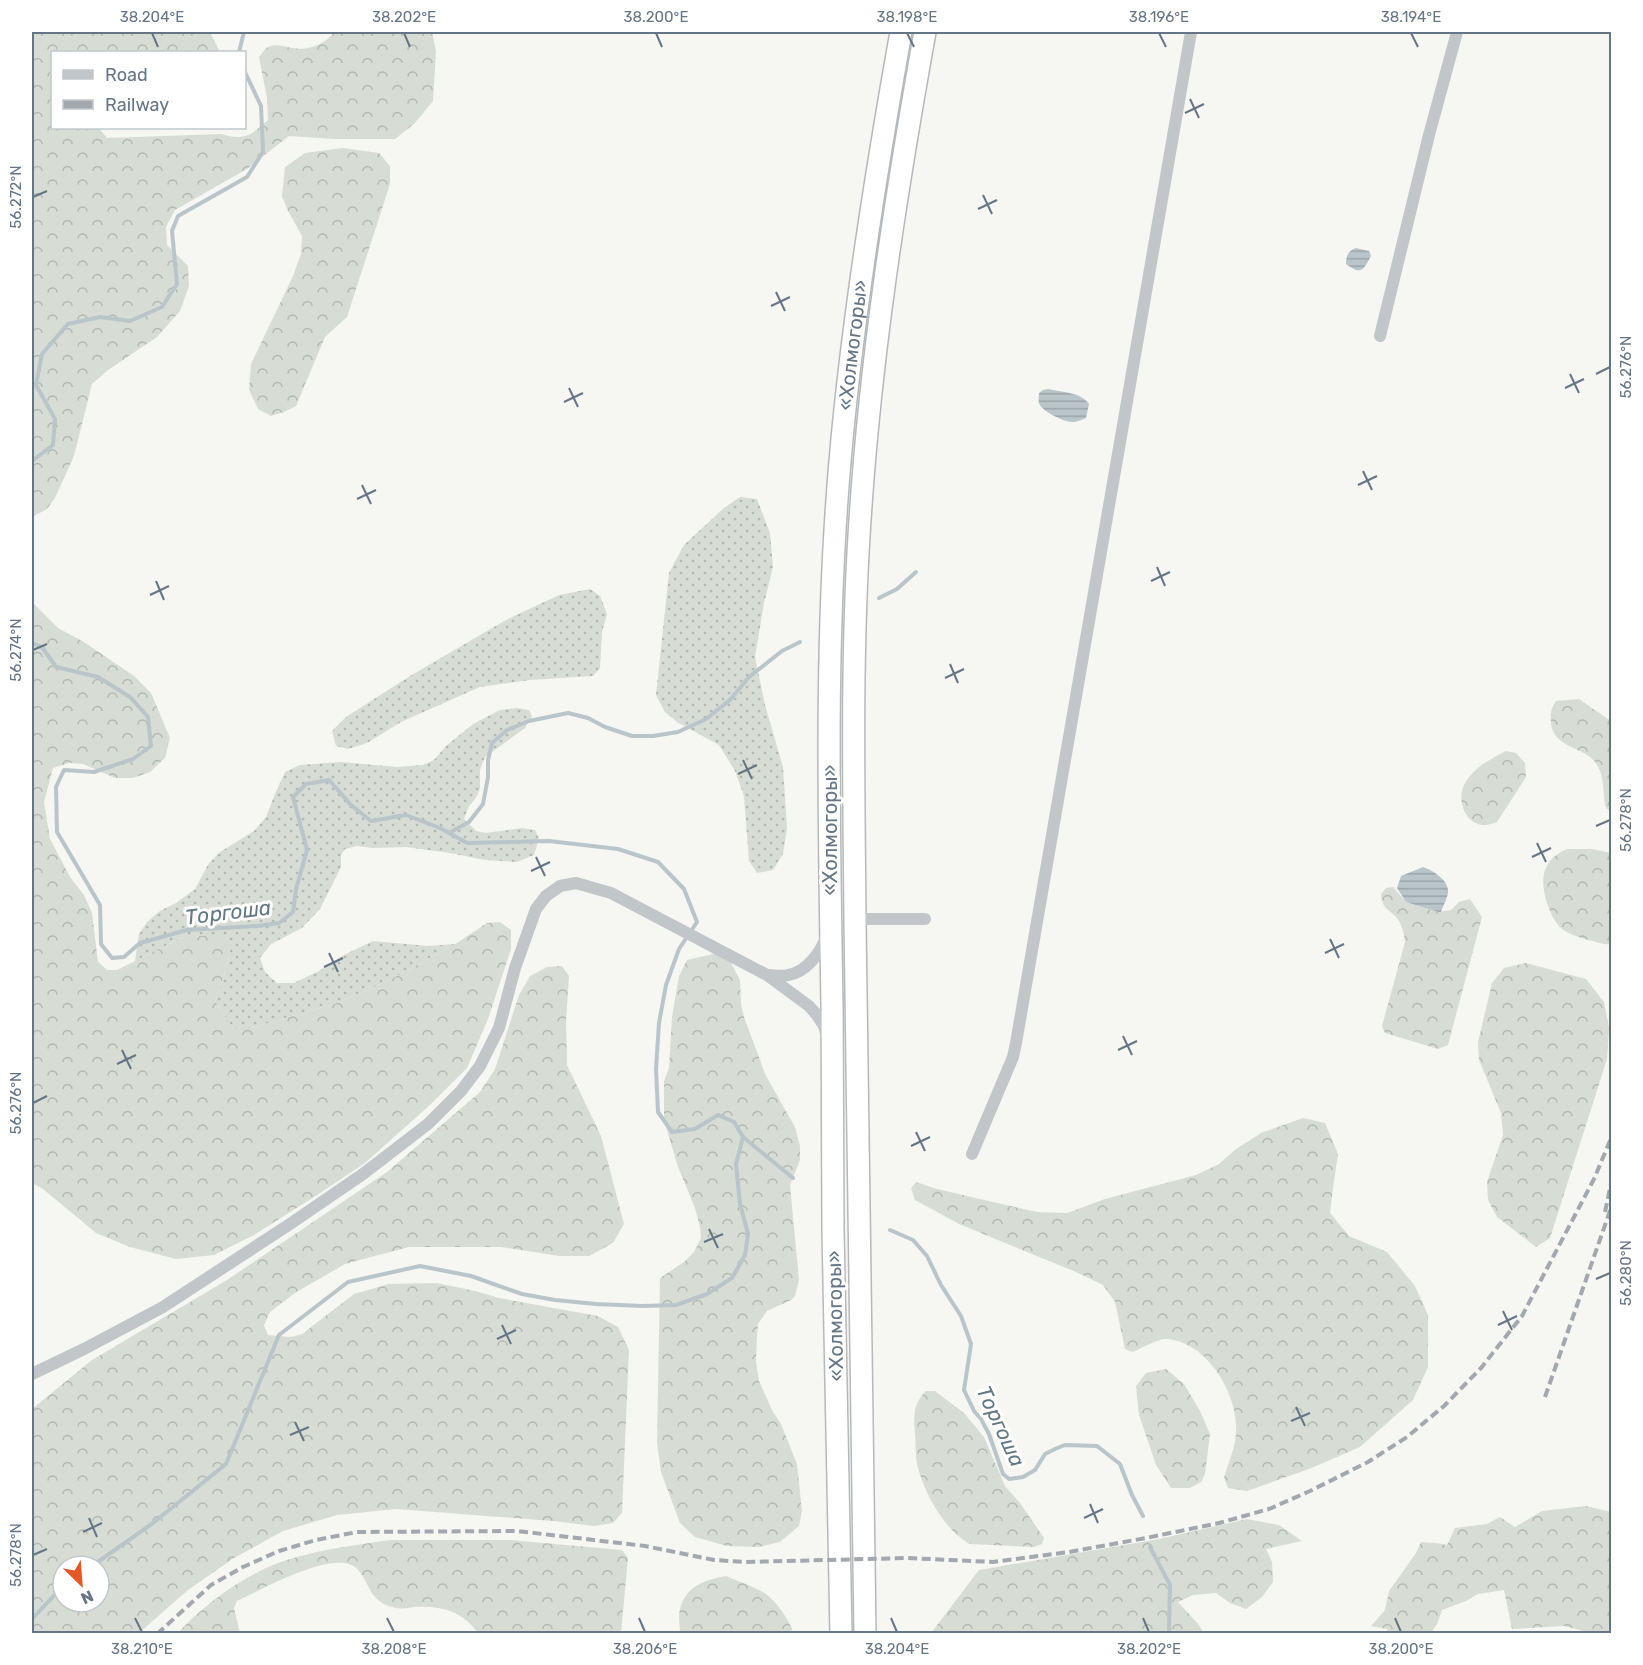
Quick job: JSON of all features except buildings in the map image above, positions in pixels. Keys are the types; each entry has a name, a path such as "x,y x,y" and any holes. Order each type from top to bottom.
{"highway":[{"name":"«Холмогоры»","path":"841,1634 833,1229 829,725 835,539 842,440 867,238 901,32"},
{"name":"«Холмогоры»","path":"865,1634 858,1274 854,634 866,442 876,340 925,32"}],"street":[{"path":"972,1154 1013,1057 1016,1043 1191,32"},
{"path":"1380,336 1429,135 1457,32"},
{"path":"32,1374 163,1308 345,1186 428,1124 480,1066 499,1028 515,968 536,909 546,896 560,886 576,883 611,893 767,975 817,1015 824,1026 832,1053"},
{"path":"855,919 925,919"},
{"path":"767,975 787,976 800,971 824,945 831,923"}],"green space":[{"path":"32,32 210,32 220,51 51,51 51,129 100,129 107,138 221,134 242,137 252,133 268,120 267,98 259,57 268,47 277,45 299,49 311,47 326,40 335,32 432,32 436,51 433,101 414,124 395,139 289,136 247,169 175,210 166,227 167,245 188,266 189,286 180,311 157,337 108,370 92,384 74,456 55,498 47,509 32,517"},
{"path":"343,148 379,153 390,166 390,184 347,317 325,337 296,406 271,416 258,409 249,390 251,364 293,276 301,254 302,236 282,196 285,167 305,153"},
{"path":"740,497 757,499 770,533 773,567 755,657 765,705 783,767 787,828 783,854 773,870 757,873 749,861 744,796 735,771 719,745 677,722 665,712 656,695 669,573 684,545 724,508"},
{"path":"590,589 600,596 607,614 602,632 600,668 593,676 530,680 480,687 401,722 367,743 348,749 336,746 332,731 346,717 410,676 506,620 559,595"},
{"path":"32,602 58,628 84,642 134,676 151,693 170,738 165,758 150,772 133,778 115,778 83,764 69,763 53,768 44,802 50,839 70,877 84,895 92,913 98,962 107,970 117,970 183,937 224,935 230,948 228,963 215,1001 233,1028 251,1028 337,1003 386,982 455,944 487,923 500,922 511,930 511,949 488,1019 467,1068 431,1104 365,1163 254,1235 214,1255 176,1259 130,1247 96,1233 43,1189 32,1183"},
{"path":"1579,699 1611,721 1611,812 1606,808 1602,779 1595,762 1557,738 1553,731 1551,714 1556,701"},
{"path":"517,708 529,710 532,716 525,728 485,757 480,770 480,788 464,819 476,831 486,833 522,828 535,830 539,838 534,855 517,862 485,860 406,847 357,846 345,849 341,855 341,867 320,909 302,928 271,944 260,958 265,972 277,983 294,983 373,941 428,946 455,944 386,982 337,1003 251,1028 233,1028 215,1001 228,963 230,948 183,937 135,961 139,934 147,922 195,889 209,863 220,852 254,831 266,817 285,772 300,765 341,762 397,767 423,765 434,760 446,746 473,724 500,710"},
{"path":"1506,751 1516,753 1525,763 1526,777 1497,822 1488,825 1476,823 1471,820 1464,809 1462,789 1478,768"},
{"path":"1567,849 1592,849 1611,853 1611,944 1585,939 1562,929 1549,909 1544,891 1544,874 1552,859"},
{"path":"1393,887 1406,902 1438,912 1451,910 1459,902 1470,899 1482,917 1448,1045 1438,1049 1385,1033 1382,1026 1405,942 1399,921 1384,906 1382,899 1381,894 1386,888"},
{"path":"717,953 729,959 740,980 744,1017 766,1076 795,1127 800,1146 800,1160 790,1185 799,1280 795,1296 767,1311 758,1324 756,1362 759,1381 781,1424 797,1464 802,1511 799,1526 780,1542 759,1547 727,1546 695,1537 680,1523 661,1472 657,1443 660,1278 684,1262 694,1252 701,1238 695,1208 678,1167 664,1120 664,1081 669,1068 672,1017 679,976 687,960"},
{"path":"1526,963 1586,979 1604,1002 1609,1028 1607,1059 1550,1238 1536,1247 1497,1217 1488,1200 1487,1182 1503,1135 1501,1113 1479,1060 1478,1042 1492,983 1504,968"},
{"path":"562,966 569,976 566,1021 567,1065 601,1136 624,1224 613,1243 589,1256 559,1256 501,1247 409,1247 345,1264 295,1293 270,1312 264,1325 268,1335 291,1337 302,1334 354,1294 389,1284 437,1283 499,1298 598,1316 618,1327 629,1350 622,1513 613,1523 594,1526 396,1509 337,1515 283,1531 234,1558 188,1590 139,1633 32,1633 32,1409 92,1360 227,1280 387,1172 480,1092 495,1069 519,995 530,976 547,967"},
{"path":"1303,1118 1325,1123 1338,1154 1330,1213 1349,1236 1387,1252 1415,1286 1428,1315 1428,1367 1413,1400 1360,1447 1309,1469 1247,1491 1228,1488 1224,1478 1234,1445 1236,1418 1226,1387 1218,1373 1195,1349 1181,1342 1163,1339 1132,1352 1125,1349 1115,1302 1103,1285 959,1224 915,1200 911,1188 916,1182 1037,1212 1067,1213 1105,1199 1196,1175 1219,1164 1236,1149 1261,1133"},
{"path":"1166,1369 1184,1384 1210,1434 1205,1474 1201,1482 1190,1488 1171,1488 1156,1465 1139,1415 1136,1386 1146,1373"},
{"path":"926,1391 935,1391 964,1413 984,1437 1005,1486 1020,1503 1044,1538 1042,1544 1034,1547 970,1544 944,1521 931,1500 916,1460 915,1411 918,1401"},
{"path":"1586,1506 1611,1512 1611,1633 1591,1633 1564,1626 1512,1629 1504,1590 1478,1594 1442,1610 1431,1633 1387,1633 1387,1629 1371,1626 1385,1610 1389,1591 1416,1553 1421,1542 1447,1545 1455,1528 1487,1524 1500,1517 1515,1527 1542,1511"},
{"path":"1247,1519 1279,1525 1302,1541 1266,1549 1272,1562 1273,1582 1262,1597 1246,1609 1230,1603 1216,1593 1193,1595 1178,1602 1204,1633 931,1633 979,1570 1159,1539"},
{"path":"391,1540 510,1540 622,1550 628,1558 621,1633 478,1633 465,1619 450,1611 433,1607 396,1608 381,1602 373,1594 359,1571 349,1564 335,1563 300,1572 237,1601 234,1608 240,1633 178,1633 214,1600 242,1581 272,1565 326,1550"},
{"path":"726,1576 770,1597 786,1617 793,1633 680,1633 679,1612 691,1590 703,1582"}],"shaded area":[{"path":"1356,248 1369,251 1371,256 1361,270 1355,270 1346,264 1348,254"},
{"path":"1048,389 1070,393 1085,400 1089,404 1086,418 1068,422 1053,416 1039,402 1039,393"},
{"path":"1423,867 1444,880 1448,889 1441,912 1406,902 1397,888 1401,876"}],"waterway":[{"name":"Торгоша","path":"239,51 244,32"},
{"name":"Торгоша","path":"32,461 53,445 55,419 36,385 42,354 68,324 100,317 130,321 162,307 177,284 172,231 178,216 247,177 263,152 261,106 246,74"},
{"path":"879,598 897,589 916,572"},
{"path":"449,833 469,822 483,804 492,743 507,730 529,721 568,713 588,718 605,727 632,736 653,736 678,732 706,719 730,700 749,677 782,651 800,642"},
{"name":"Торгоша","path":"32,643 42,647 56,667 98,677 130,697 148,717 151,746 133,759 94,772 64,770 56,787 57,832 100,905 101,944 112,958 124,957 140,943 187,930 279,923 293,912 296,889 307,850 293,797 306,784 329,780 351,805 371,821 406,815 440,828 467,843 549,841 618,849 658,862 684,889 697,922 679,949 666,985 659,1023 656,1069 658,1112 672,1132 695,1129 718,1115 734,1122 743,1137 793,1178"},
{"path":"109,1554 153,1523 226,1464 279,1335 348,1282 420,1266 471,1276 522,1294 555,1300 642,1306 676,1305 707,1294 732,1278 745,1255 748,1234 740,1204 736,1164 743,1137"},
{"name":"Торгоша","path":"890,1230 913,1240 927,1256 941,1285 961,1316 971,1344 964,1390 989,1434 1003,1474 1009,1479 1023,1477 1035,1470 1045,1454 1065,1445 1097,1446 1120,1464 1143,1516"},
{"name":"Торгоша","path":"1150,1547 1170,1585 1169,1634"},
{"path":"32,1619 51,1599"}],"railway":[{"path":"157,1634 211,1585 243,1567 279,1551 316,1540 357,1532 517,1531 645,1546 714,1560 746,1562 908,1558 993,1562 1069,1552 1146,1538 1219,1523 1269,1509 1368,1462 1407,1437 1444,1406 1481,1368 1522,1316 1594,1179 1612,1136"},
{"path":"1605,1212 1612,1179"},
{"path":"1545,1397 1612,1205"}]}
